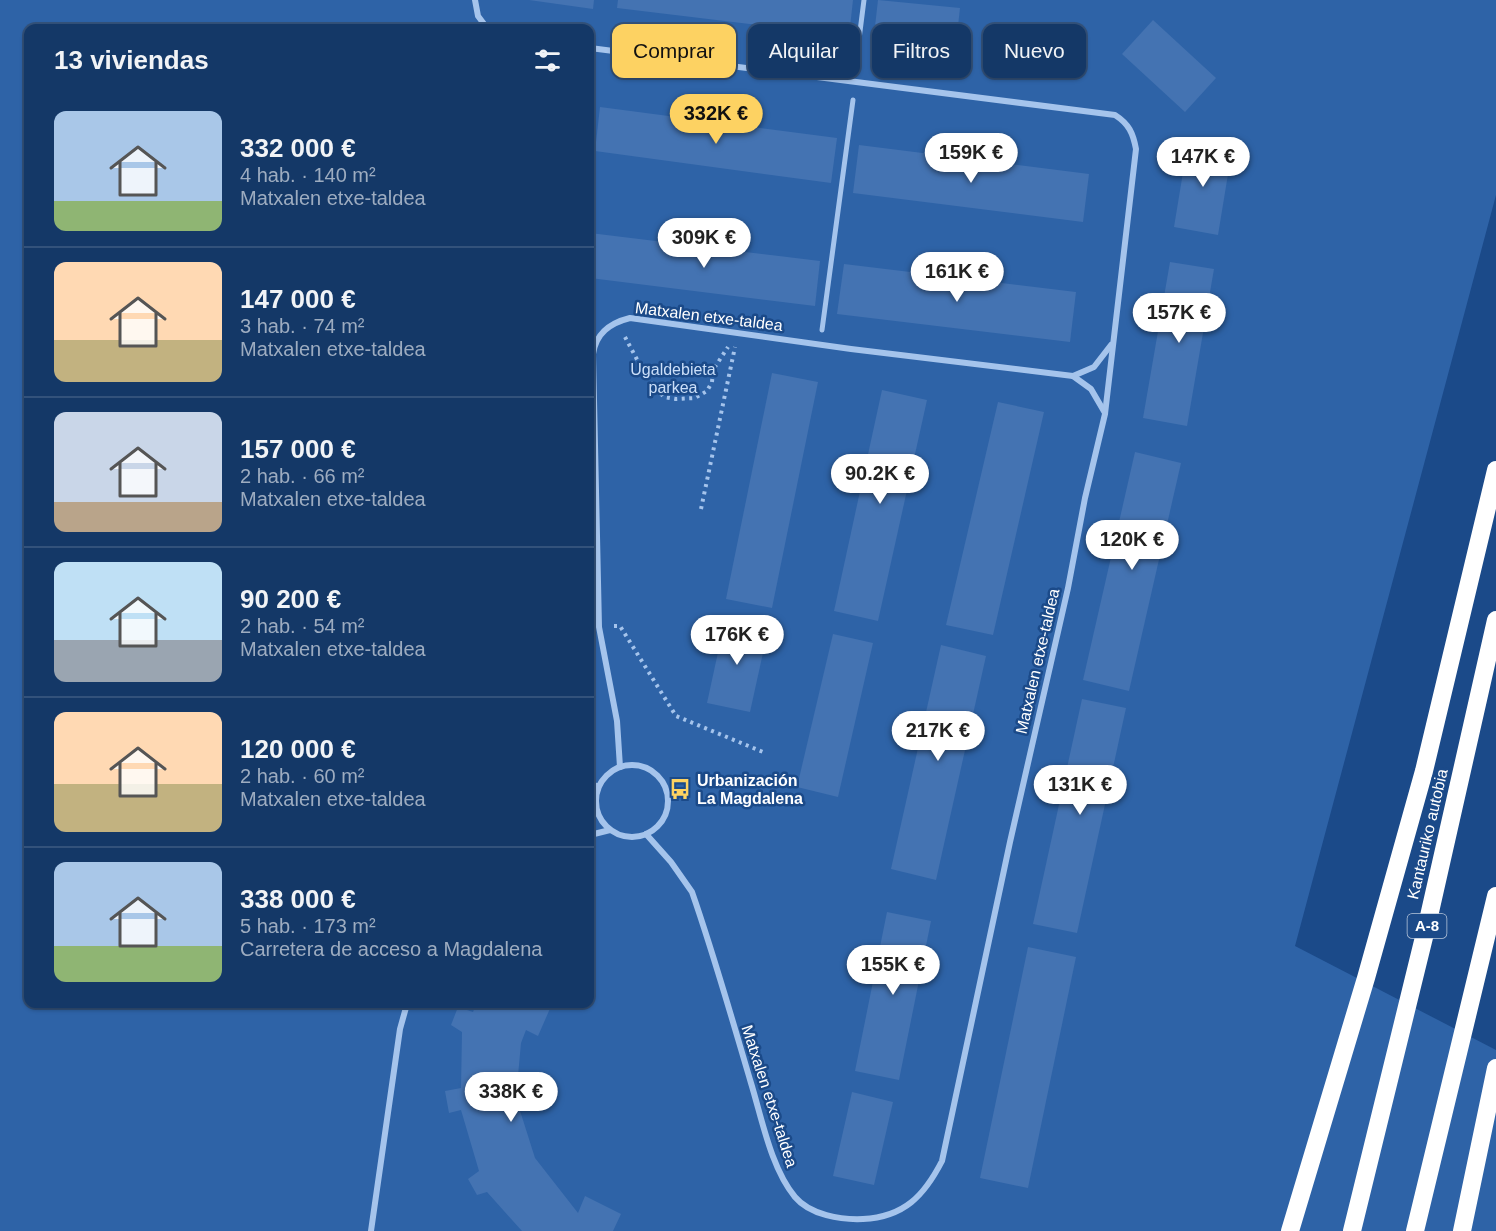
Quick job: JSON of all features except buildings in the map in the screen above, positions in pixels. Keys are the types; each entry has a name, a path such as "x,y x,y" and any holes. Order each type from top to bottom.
{"highway":[{"path":"1290,1231 1366,978 1424,771 1496,470"},
{"name":"Kantauriko autobia","path":"1352,1231 1427,925 1496,620"},
{"path":"1415,1231 1496,896"},
{"path":"1462,1231 1496,1068"}],"street":[{"path":"475,0 478,16 484,24"},
{"path":"860,32 864,0"},
{"name":"Matxalen etxe-taldea","path":"594,49 1115,115 1126,122 1132,133 1136,149 1105,414 1085,498 1068,588 1010,842 942,1161 923,1193 905,1208 876,1218 845,1220 823,1215 797,1200 787,1186 768,1138 692,892 671,862 646,834"},
{"path":"822,330 853,100"},
{"name":"Matxalen etxe-taldea","path":"594,348 595,343 606,328 616,321 630,318 1073,376 1094,367 1112,343"},
{"path":"1073,376 1091,389 1105,414"},
{"name":"Matxalen etxe-taldea","path":"594,393 600,627 617,721 620,767"},
{"path":"594,790 602,781 610,773 620,767 632,765 644,767 655,773 665,788 668,806 664,818 656,828 646,834 628,837 618,835 610,830 598,813 596,802 602,781"},
{"path":"594,834 610,830"},
{"path":"371,1231 399,1029 406,1008"}],"path":[{"path":"616,321 648,380 664,397 676,399 694,398 707,391 712,382 713,370 739,332"},
{"path":"701,508 739,332"},
{"path":"600,627 620,626 676,716 763,752"}],"green space":[{"name":"Ugaldebieta parkea","path":"0,0 1496,0 1496,195 1295,946 1496,1050 1496,1231 0,1231"}],"place":[{"name":"Urbanización La Magdalena","path":"680,789"}]}
